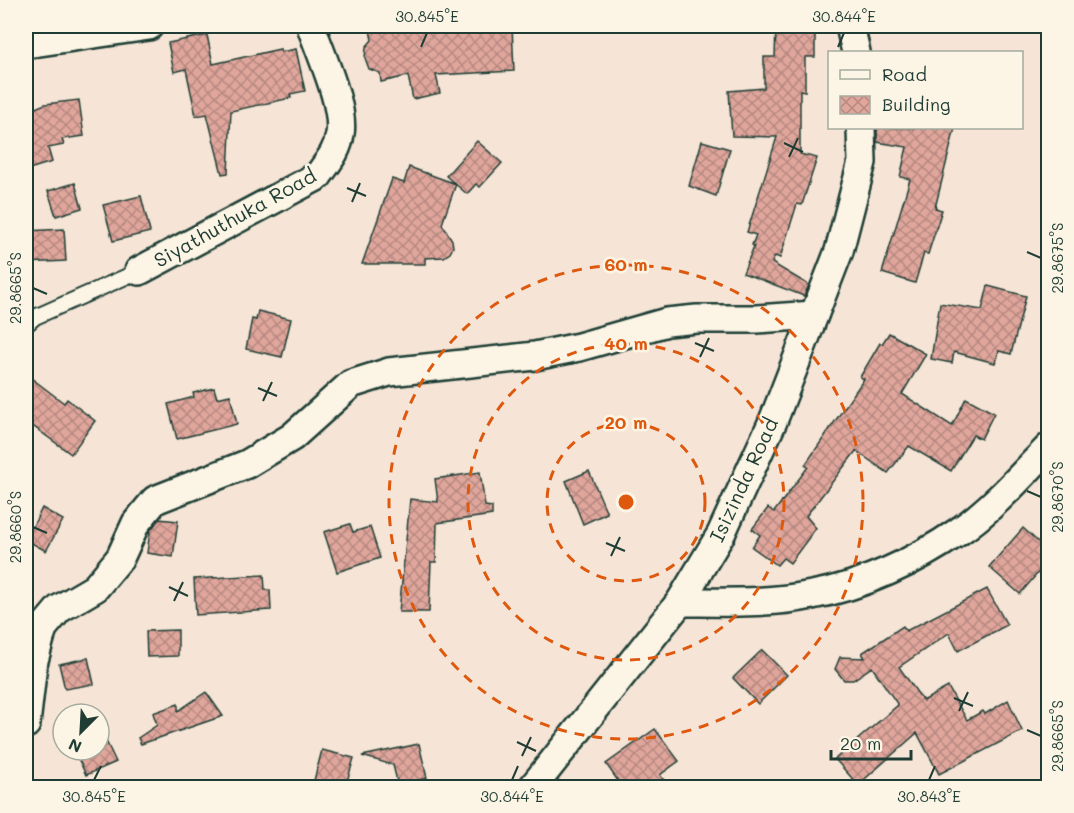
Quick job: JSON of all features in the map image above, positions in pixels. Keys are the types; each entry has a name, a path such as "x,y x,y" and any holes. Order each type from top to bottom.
{"street":[{"path":"26,44 149,26"},
{"name":"Siyathuthuka Road","path":"139,271 318,176 334,154 340,135 341,122 337,100 311,26"},
{"path":"850,26 856,51"},
{"name":"Isizinda Road","path":"532,788 680,602 722,534 773,421 839,251 862,162 861,129"},
{"path":"26,724 33,664 43,628 59,609 95,588 120,558 136,523 155,500 247,464 292,436 351,384 389,372 534,356 579,347 667,322 814,315"},
{"path":"680,602 753,602 810,596 900,567 959,531 1010,488 1048,448"}],"lane":[{"path":"26,325 35,317 139,271"}],"building":[{"path":"392,26 512,26 514,71 436,75 440,93 413,99 408,76 381,82 380,73 369,69 365,58 366,47 372,40 370,30"},
{"path":"776,26 815,26 815,57 805,57 805,91 800,90 800,154 817,158 802,205 797,204 780,258 775,256 772,263 809,285 804,296 743,273 756,235 747,232 777,137 732,136 729,91 764,88 764,57 775,57"},
{"path":"207,35 213,64 280,49 281,52 296,49 305,91 290,94 291,98 231,111 228,173 222,174 207,114 196,116 186,69 174,72 168,43"},
{"path":"79,100 84,136 62,139 64,145 48,148 52,162 26,170 26,112 45,104"},
{"path":"877,129 955,129 935,208 942,210 928,254 924,253 915,283 882,273 910,179 900,177 907,147 877,142"},
{"path":"477,141 502,163 480,187 476,184 467,194 446,176"},
{"path":"702,141 730,149 716,196 689,186"},
{"path":"409,167 456,184 442,224 452,240 453,247 444,257 425,258 425,264 362,264 392,179 404,183"},
{"path":"75,183 82,208 56,216 48,191"},
{"path":"141,196 150,232 113,241 103,205"},
{"path":"64,229 66,261 26,263 26,231"},
{"path":"988,286 1026,296 1011,354 999,351 995,363 954,352 952,363 931,359 940,303 982,310"},
{"path":"258,311 291,319 282,357 246,349 252,319 256,320"},
{"path":"889,333 926,354 902,394 952,426 966,398 994,413 981,439 973,435 951,471 909,446 888,473 856,451 806,516 816,528 790,563 783,558 777,565 752,547 760,535 752,529 768,508 774,512 808,467 805,465 864,379 860,377 880,343 882,344"},
{"path":"26,374 64,403 67,399 95,421 71,454 26,421"},
{"path":"214,388 217,398 230,395 237,424 177,439 168,404 194,397 193,393"},
{"path":"589,471 607,513 583,524 566,481"},
{"path":"480,472 485,506 492,507 492,515 437,523 436,562 431,562 429,612 399,612 410,499 438,502 435,479"},
{"path":"42,508 63,520 46,551 26,540"},
{"path":"159,519 178,521 173,557 147,553 150,531"},
{"path":"350,524 353,532 370,527 380,558 337,572 324,532"},
{"path":"1023,528 1048,551 1048,561 1020,594 989,567"},
{"path":"264,575 265,590 270,590 271,610 196,615 194,579"},
{"path":"987,589 1007,625 958,651 949,633 899,667 923,701 948,687 967,720 983,711 985,714 1008,700 1022,731 939,774 917,733 858,785 835,759 898,705 872,667 853,680 844,680 835,669 840,657 865,658 862,653 903,626 906,631"},
{"path":"178,630 178,656 147,657 146,631"},
{"path":"762,650 787,675 758,704 733,678"},
{"path":"88,658 94,684 65,689 59,664"},
{"path":"206,692 223,716 141,744 138,738 157,725 153,713 178,704 178,711"},
{"path":"655,729 679,761 660,775 670,788 623,788 606,764"},
{"path":"419,744 427,778 398,785 393,765 362,756"},
{"path":"322,750 354,758 345,788 312,788"},
{"path":"111,752 116,762 86,775 80,762 111,762"}]}
